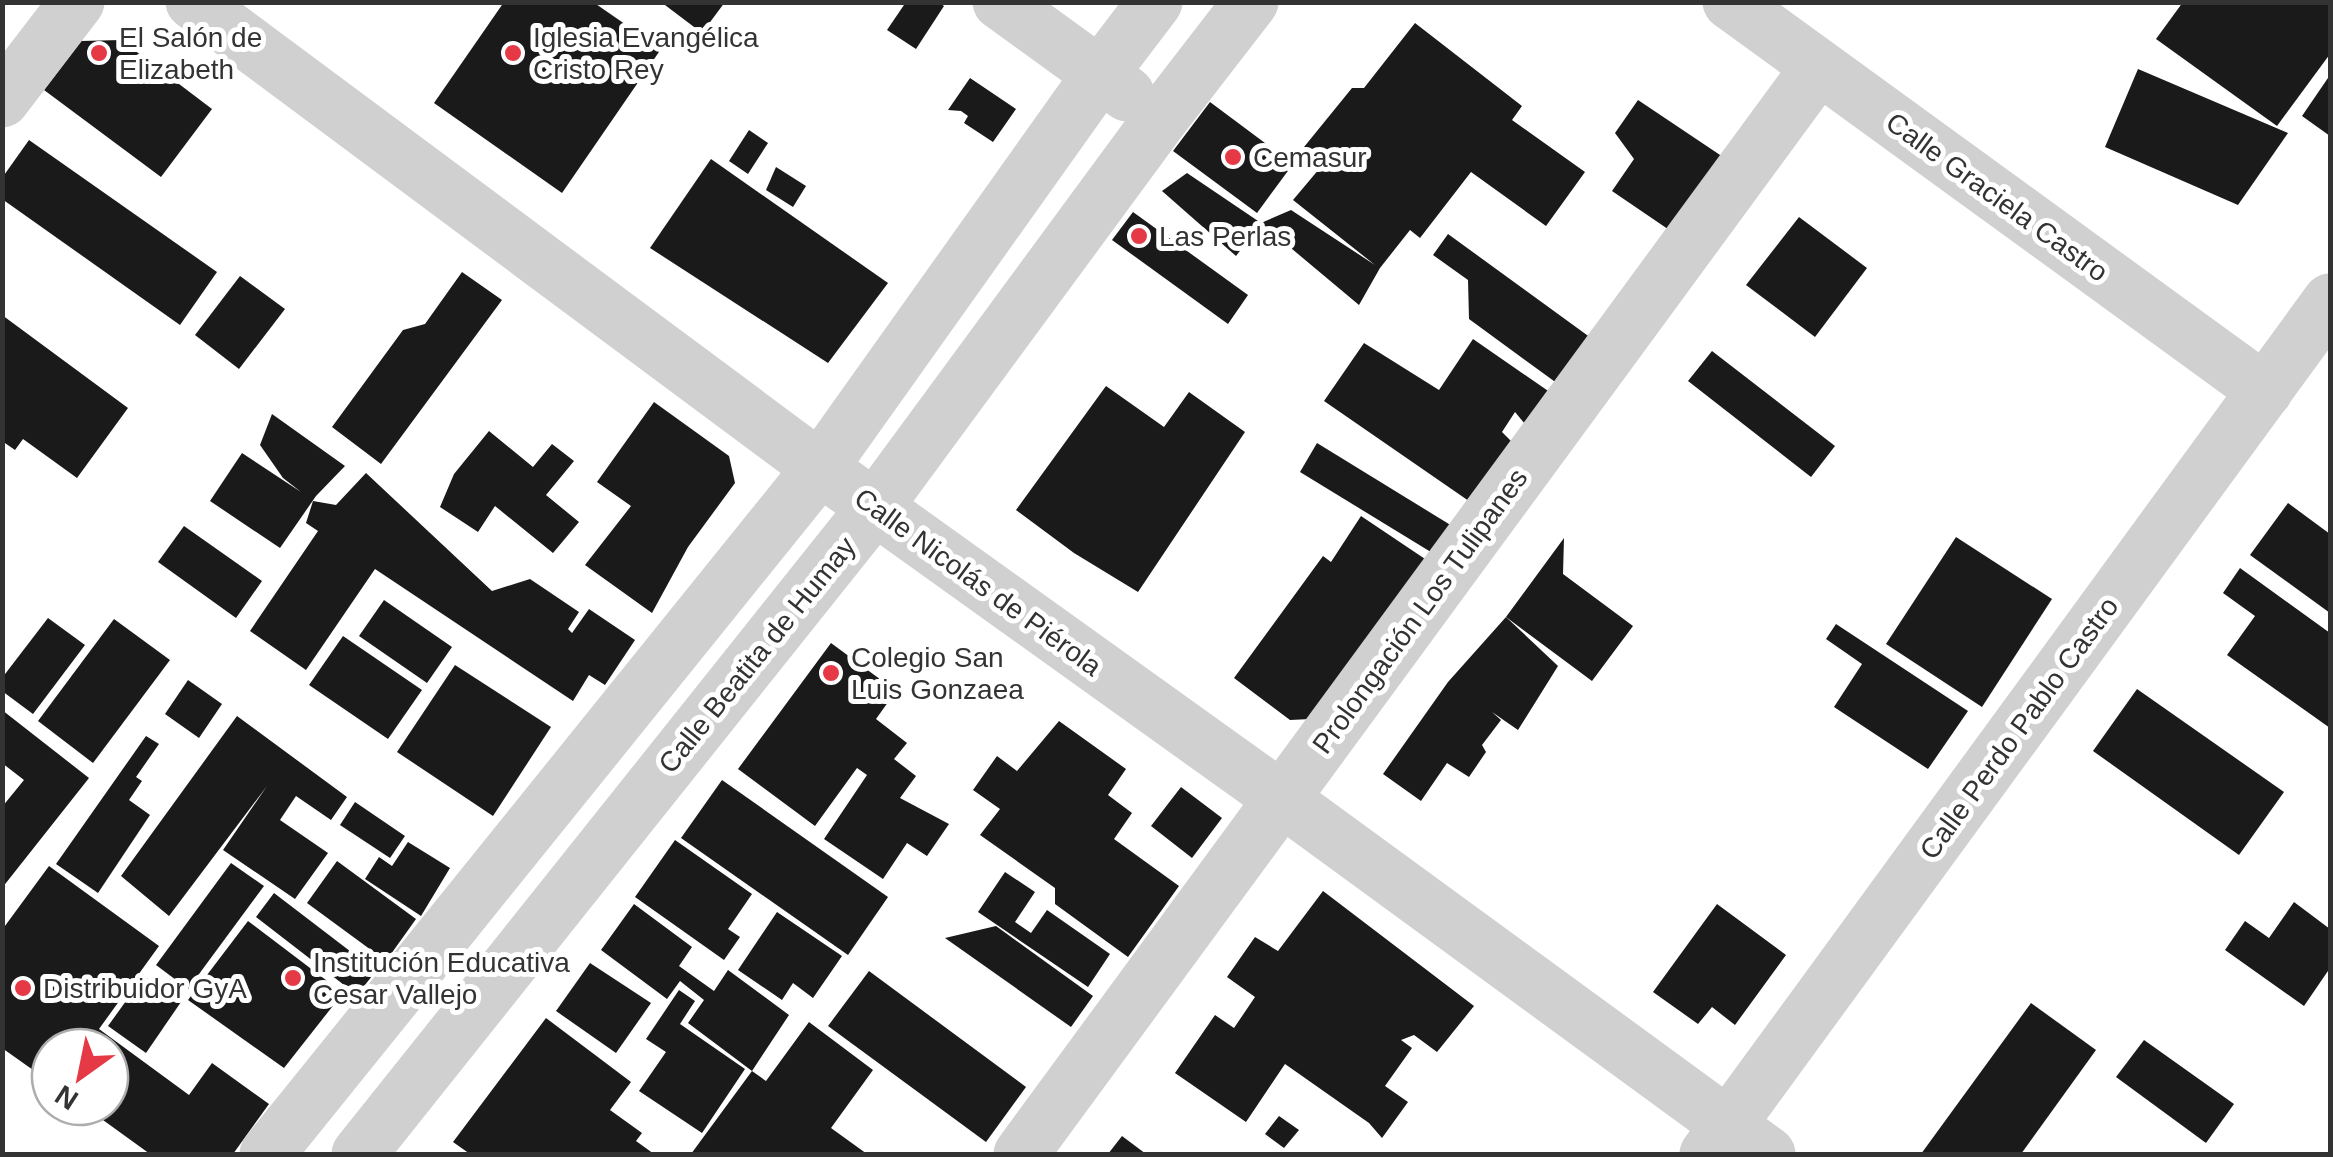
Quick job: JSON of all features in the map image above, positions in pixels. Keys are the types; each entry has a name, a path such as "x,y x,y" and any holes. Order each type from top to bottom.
{"street":[{"path":"2,100 77,2"},
{"name":"Calle Nicolás de Piérola","path":"192,2 820,468 1282,799 1734,1145"},
{"path":"1000,2 1100,73 1159,121"},
{"path":"267,1154 820,468 1100,73 1155,2"},
{"name":"Calle Beatita de Humay","path":"359,1154 875,508 1251,2"},
{"name":"Calle Graciela Castro","path":"1730,2 2264,391"},
{"name":"Prolongación Los Tulipanes","path":"1021,1154 1818,68"},
{"name":"Calle Perdo Pablo Castro","path":"1734,1145 2330,301"}],"building":[{"path":"504,2 593,2 661,49 562,193 434,103"},
{"path":"661,2 725,2 702,33"},
{"path":"906,2 938,2 944,6 916,49 887,30"},
{"path":"2183,2 2330,2 2330,54 2277,126 2156,39"},
{"path":"1415,23 1522,106 1512,120 1585,172 1546,226 1471,172 1420,238 1410,230 1380,268 1359,305 1261,223 1291,210 1375,265 1293,200 1325,162 1304,147 1352,88 1364,88"},
{"path":"121,40 212,109 161,177 44,90 81,41"},
{"path":"2138,69 2288,133 2238,205 2105,147"},
{"path":"2330,75 2330,136 2302,116"},
{"path":"970,78 1016,109 993,142 964,123 968,116 961,111 948,110"},
{"path":"1638,100 1732,163 1681,238 1612,191 1634,159 1615,133"},
{"name":"Cemasur","path":"1210,102 1293,164 1257,213 1173,151"},
{"path":"749,130 768,143 748,174 729,161"},
{"path":"29,140 217,272 180,325 2,199 2,178"},
{"path":"711,159 888,283 828,363 650,248"},
{"path":"776,167 806,186 793,207 766,190"},
{"path":"1187,173 1261,223 1236,256 1162,191"},
{"path":"1133,212 1248,295 1228,324 1112,240"},
{"path":"1799,217 1867,268 1815,337 1746,285"},
{"path":"1448,234 1591,338 1558,384 1469,319 1468,280 1433,255"},
{"path":"462,272 502,300 381,464 332,427 403,330 425,324"},
{"path":"240,276 285,309 239,369 195,335"},
{"path":"2,315 128,408 77,478 23,439 15,450 2,441"},
{"path":"1473,339 1554,395 1530,430 1515,412 1502,432 1520,450 1479,508 1324,401 1364,343 1439,390"},
{"path":"1712,351 1835,446 1811,477 1688,381"},
{"path":"1106,386 1164,427 1189,392 1245,432 1138,592 1074,553 1016,510"},
{"path":"654,402 729,456 735,483 688,547 652,613 585,565 631,506 597,482"},
{"path":"272,414 345,466 316,496 280,548 210,501 242,453 301,492 283,478 260,445"},
{"path":"489,431 533,467 552,444 574,461 546,495 579,522 553,553 495,506 478,532 440,507 454,474"},
{"path":"1317,443 1457,529 1439,557 1300,472"},
{"path":"366,473 492,591 530,579 579,612 568,629 572,633 589,609 635,640 605,685 589,675 573,701 375,569 306,670 250,631 318,531 306,523 313,501 336,505"},
{"path":"2288,503 2330,534 2330,613 2250,555"},
{"path":"1361,516 1434,565 1331,718 1290,720 1234,678 1323,556 1331,562"},
{"path":"184,526 262,581 236,618 158,562"},
{"path":"1956,537 2052,599 1982,707 1886,644"},
{"path":"1564,538 1563,574 1633,626 1592,681 1506,617"},
{"path":"2240,568 2330,633 2330,728 2227,655 2255,616 2223,593"},
{"path":"384,600 452,647 427,683 359,636"},
{"path":"1506,617 1558,666 1518,730 1492,712 1501,720 1482,745 1486,752 1469,777 1447,763 1421,801 1383,774 1448,682"},
{"path":"48,618 85,645 33,714 2,691 2,678"},
{"path":"114,619 170,660 93,763 38,721"},
{"path":"1836,624 1968,711 1928,769 1834,707 1862,664 1826,639"},
{"path":"343,636 422,690 388,739 309,685"},
{"path":"831,643 896,691 876,719 907,743 894,759 916,776 900,798 949,824 927,856 907,843 883,879 824,839 867,775 857,768 815,826 738,769"},
{"path":"455,665 551,727 493,816 397,752"},
{"path":"188,680 222,704 199,738 165,714"},
{"path":"2137,689 2284,792 2239,855 2093,751"},
{"path":"2,710 89,778 2,888 2,807 24,780 2,763"},
{"path":"237,716 347,797 331,820 296,796 280,820 328,853 295,899 223,850 267,786 169,916 121,876"},
{"path":"1059,721 1126,769 1108,795 1132,813 1114,839 1179,886 1128,957 1055,904 1055,888 980,835 1000,809 973,790 997,756 1017,771"},
{"path":"146,736 159,744 136,777 142,781 129,800 150,815 98,893 56,864"},
{"path":"722,780 888,897 848,955 681,838"},
{"path":"1181,787 1222,818 1192,858 1151,826"},
{"path":"355,802 405,836 390,858 340,825"},
{"path":"675,840 752,894 728,929 740,937 724,960 635,897"},
{"path":"408,842 450,868 421,916 365,879 379,857 392,866"},
{"path":"337,861 416,919 386,961 307,903"},
{"path":"231,863 264,886 188,989 156,965"},
{"path":"49,866 159,946 100,1027 30,1027 30,1068 2,1048 2,930"},
{"path":"1005,872 1035,892 1015,922 1031,933 1047,910 1110,954 1088,987 978,912"},
{"path":"1323,891 1474,1006 1437,1052 1414,1035 1401,1040 1412,1048 1385,1086 1408,1102 1382,1138 1369,1123 1285,1064 1246,1122 1175,1073 1215,1015 1234,1028 1255,997 1227,977 1255,937 1278,951"},
{"path":"274,893 376,971 357,995 256,917"},
{"path":"2294,902 2330,929 2330,968 2304,1006 2225,950 2245,921 2269,938"},
{"path":"634,904 692,947 679,966 714,991 728,970 789,1015 752,1071 688,1023 704,1000 680,981 667,999 601,950"},
{"path":"1717,904 1786,955 1735,1025 1712,1007 1698,1024 1653,992"},
{"path":"777,912 842,956 813,998 793,983 782,1000 738,970"},
{"path":"248,921 343,993 284,1068 188,1000"},
{"path":"996,926 1093,996 1071,1027 945,938"},
{"path":"590,963 651,1003 616,1053 556,1011"},
{"path":"869,971 1026,1087 986,1142 828,1026"},
{"path":"144,976 181,1002 146,1053 130,1042 130,1027 108,1026"},
{"path":"679,990 695,1001 680,1024 745,1069 702,1133 639,1091 666,1052 646,1039"},
{"path":"2031,1003 2096,1050 2021,1154 1921,1154"},
{"path":"546,1018 631,1082 610,1110 642,1133 636,1141 654,1154 470,1154 453,1142"},
{"path":"809,1022 873,1070 831,1128 867,1154 691,1154 752,1071 766,1081"},
{"path":"2144,1040 2234,1104 2206,1143 2116,1077"},
{"path":"130,1052 189,1095 212,1063 269,1104 233,1154 150,1154 113,1127 130,1127"},
{"path":"1279,1116 1299,1130 1284,1148 1265,1134"},
{"path":"1122,1136 1146,1154 1108,1154"}],"place":[{"name":"El Salón de Elizabeth","path":"99,53"},
{"name":"Iglesia Evangélica Cristo Rey","path":"513,53"},
{"name":"Cemasur","path":"1233,157"},
{"name":"Las Perlas","path":"1139,236"},
{"name":"Colegio San Luis Gonzaea","path":"831,673"},
{"name":"Institución Educativa Cesar Vallejo","path":"293,978"},
{"name":"Distribuidor GyA","path":"23,988"}]}
